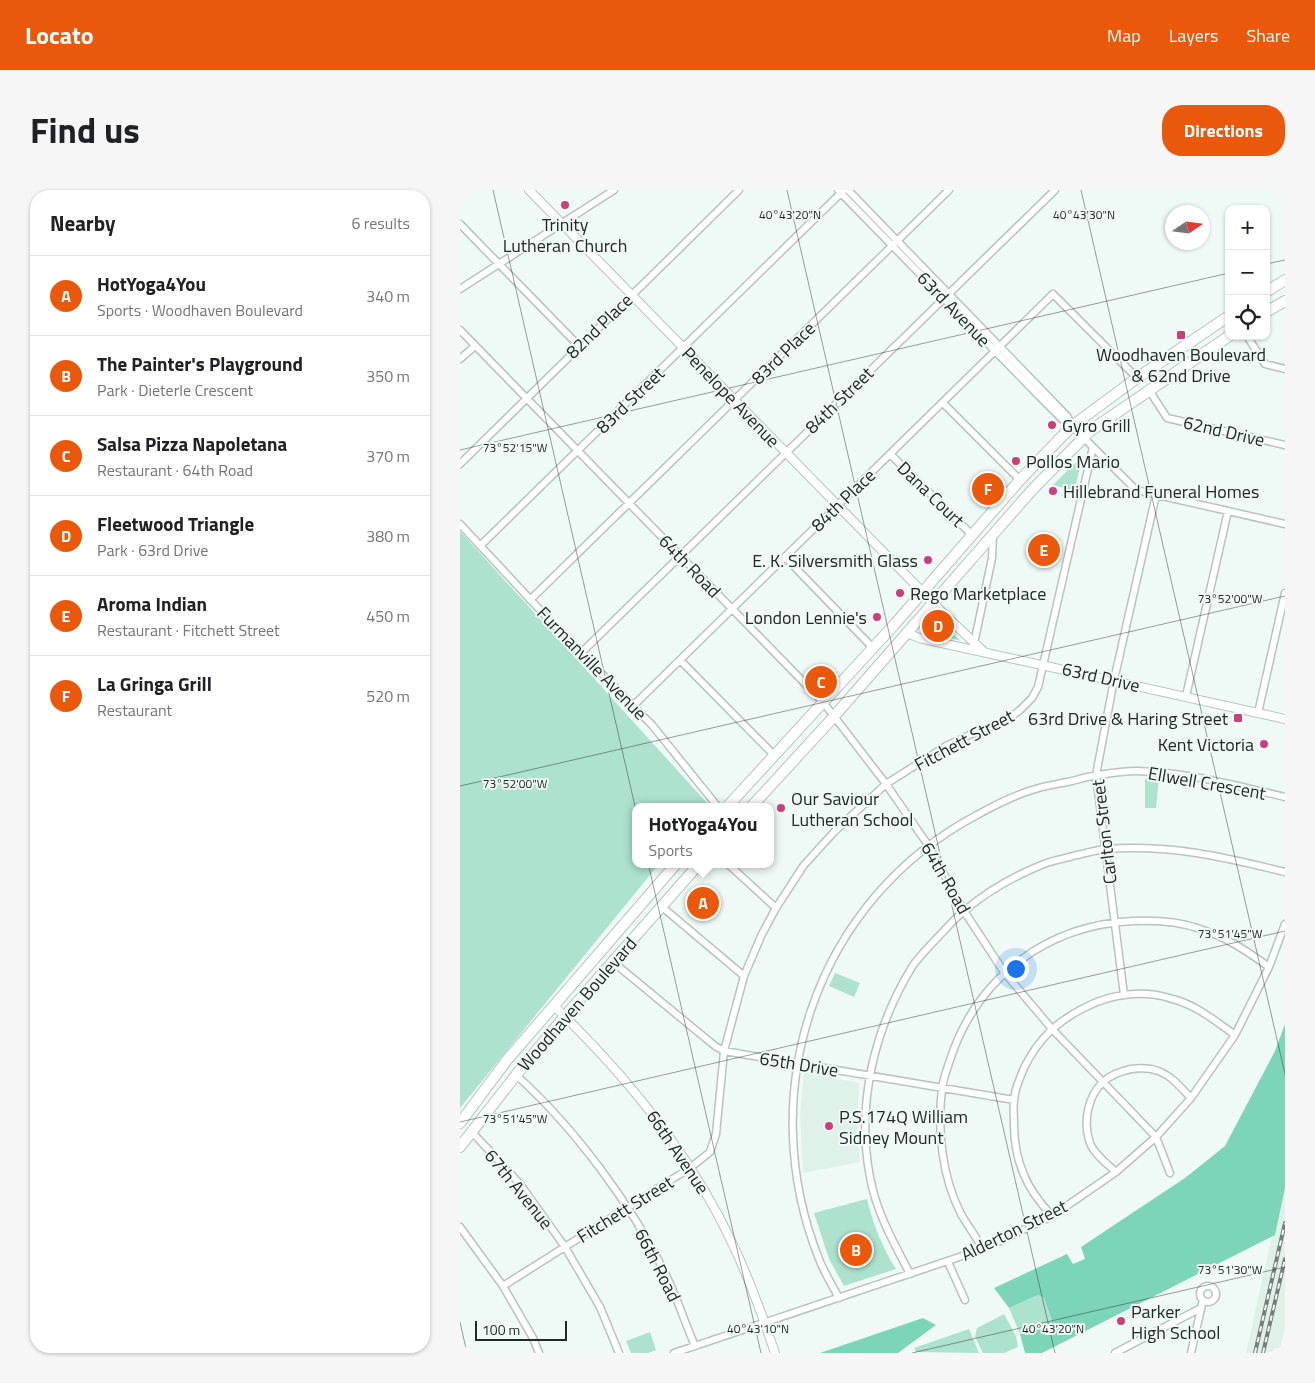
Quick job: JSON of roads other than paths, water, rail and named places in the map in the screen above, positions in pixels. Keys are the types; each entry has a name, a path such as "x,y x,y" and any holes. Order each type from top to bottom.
{"main road":[{"path":"1270,289 1285,280"},
{"path":"1270,310 1285,301"},
{"path":"730,803 873,648 1020,480 1072,426 1137,378 1225,319"},
{"path":"755,803 835,716 1032,490 1090,430 1225,339"},
{"name":"Woodhaven Boulevard","path":"460,1123 507,1060 673,868"},
{"name":"Woodhaven Boulevard","path":"460,1146 565,1016 695,868"}],"street":[{"name":"Penelope Avenue","path":"529,190 934,604"},
{"path":"460,289 561,223 602,193 614,190"},
{"name":"82nd Place","path":"460,464 740,190"},
{"name":"83rd Place","path":"530,600 950,190"},
{"name":"84th Street","path":"581,653 1055,190"},
{"name":"63rd Avenue","path":"843,191 998,349 1067,416 1072,426 1083,438 1136,490 1285,524"},
{"name":"83rd Street","path":"480,546 843,191"},
{"path":"460,224 579,346"},
{"name":"84th Place","path":"633,706 1053,294 1137,378"},
{"name":"64th Road","path":"460,330 835,716 886,784 928,845 964,911 1004,972 1052,1029 1156,1136 1170,1173"},
{"path":"1250,340 1265,364 1285,369"},
{"path":"460,359 475,346"},
{"name":"62nd Drive","path":"1149,390 1166,418 1285,445"},
{"path":"943,402 1020,480"},
{"name":"Fitchett Street","path":"503,1286 690,1168 710,1152 716,1134 724,1051 744,976 762,934 776,908 810,858 835,831 886,784 946,746 978,731 1002,723 1020,710 1032,698 1038,687 1093,448"},
{"name":"Dana Court","path":"890,454 972,535"},
{"name":"Carlton Street","path":"1124,995 1096,775 1114,680 1156,495"},
{"path":"1186,696 1228,511"},
{"name":"Furmanville Avenue","path":"460,524 530,600 652,725 715,803"},
{"path":"974,644 992,558 993,534"},
{"path":"785,557 873,648"},
{"path":"1258,712 1285,593"},
{"name":"63rd Drive","path":"934,604 983,651 1285,718"},
{"path":"907,633 919,638 983,651"},
{"path":"680,660 774,755"},
{"name":"Ellwell Crescent","path":"839,1298 819,1260 805,1216 795,1166 792,1115 797,1063 805,1025 832,959 867,907 895,874 928,845 960,824 992,807 1029,791 1096,775 1136,771 1173,774 1285,797"},
{"path":"910,1274 877,1206 870,1177 866,1132 869,1075 880,1035 894,1000 912,966 926,949 964,911 1004,883 1045,863 1105,849 1165,848 1225,857 1285,872"},
{"path":"732,868 776,908"},
{"path":"661,906 744,976"},
{"path":"984,1249 961,1213 947,1176 940,1138 942,1087 957,1038 981,999 1004,972 1042,945 1076,931 1114,922 1157,920 1199,928 1234,942 1269,966"},
{"name":"Alderton Street","path":"674,1353 984,1249 1052,1216 1116,1172 1156,1136 1191,1098 1235,1035 1269,966 1285,924"},
{"name":"65th Drive","path":"613,962 715,1046 724,1051 1014,1100"},
{"path":"1052,1216 1038,1199 1024,1175 1014,1141 1014,1100 1020,1077 1030,1057 1052,1029 1071,1014 1100,1000 1124,995 1146,994 1169,998 1199,1009 1235,1035"},
{"name":"66th Avenue","path":"554,1006 644,1102 690,1168 734,1247 775,1353"},
{"path":"1116,1172 1090,1145 1086,1124 1091,1101 1102,1082 1111,1076 1137,1068 1158,1070 1170,1078 1191,1098"},
{"name":"66th Road","path":"516,1075 574,1134 627,1207 666,1275 695,1346"},
{"name":"67th Avenue","path":"472,1132 520,1184 565,1247 600,1307 619,1353"},
{"path":"460,1227 503,1286 533,1338 539,1353"},
{"path":"948,1262 964,1300"},
{"path":"1191,1353 1203,1300"},
{"path":"1115,1353 1201,1308"}],"railway":[{"path":"1255,1353 1285,1223"},
{"path":"1263,1353 1285,1259"}],"place":[{"name":"Trinity Lutheran Church","path":"565,205"},
{"name":"Woodhaven Boulevard & 62nd Drive","path":"1181,335"},
{"name":"Gyro Grill","path":"1052,425"},
{"name":"Pollos Mario","path":"1016,461"},
{"name":"La Gringa Grill","path":"988,489"},
{"name":"Hillebrand Funeral Homes","path":"1053,491"},
{"name":"Aroma Indian","path":"1044,550"},
{"name":"E. K. Silversmith Glass","path":"928,560"},
{"name":"Rego Marketplace","path":"900,593"},
{"name":"London Lennie's","path":"877,617"},
{"name":"Fleetwood Triangle","path":"938,626"},
{"name":"Salsa Pizza Napoletana","path":"821,682"},
{"name":"63rd Drive & Haring Street","path":"1238,718"},
{"name":"Kent Victoria","path":"1264,744"},
{"name":"Our Saviour Lutheran School","path":"781,808"},
{"name":"HotYoga4You","path":"703,903"},
{"name":"P.S.174Q William Sidney Mount","path":"829,1126"},
{"name":"The Painter's Playground","path":"856,1250"},
{"name":"Parker High School","path":"1121,1321"}]}
